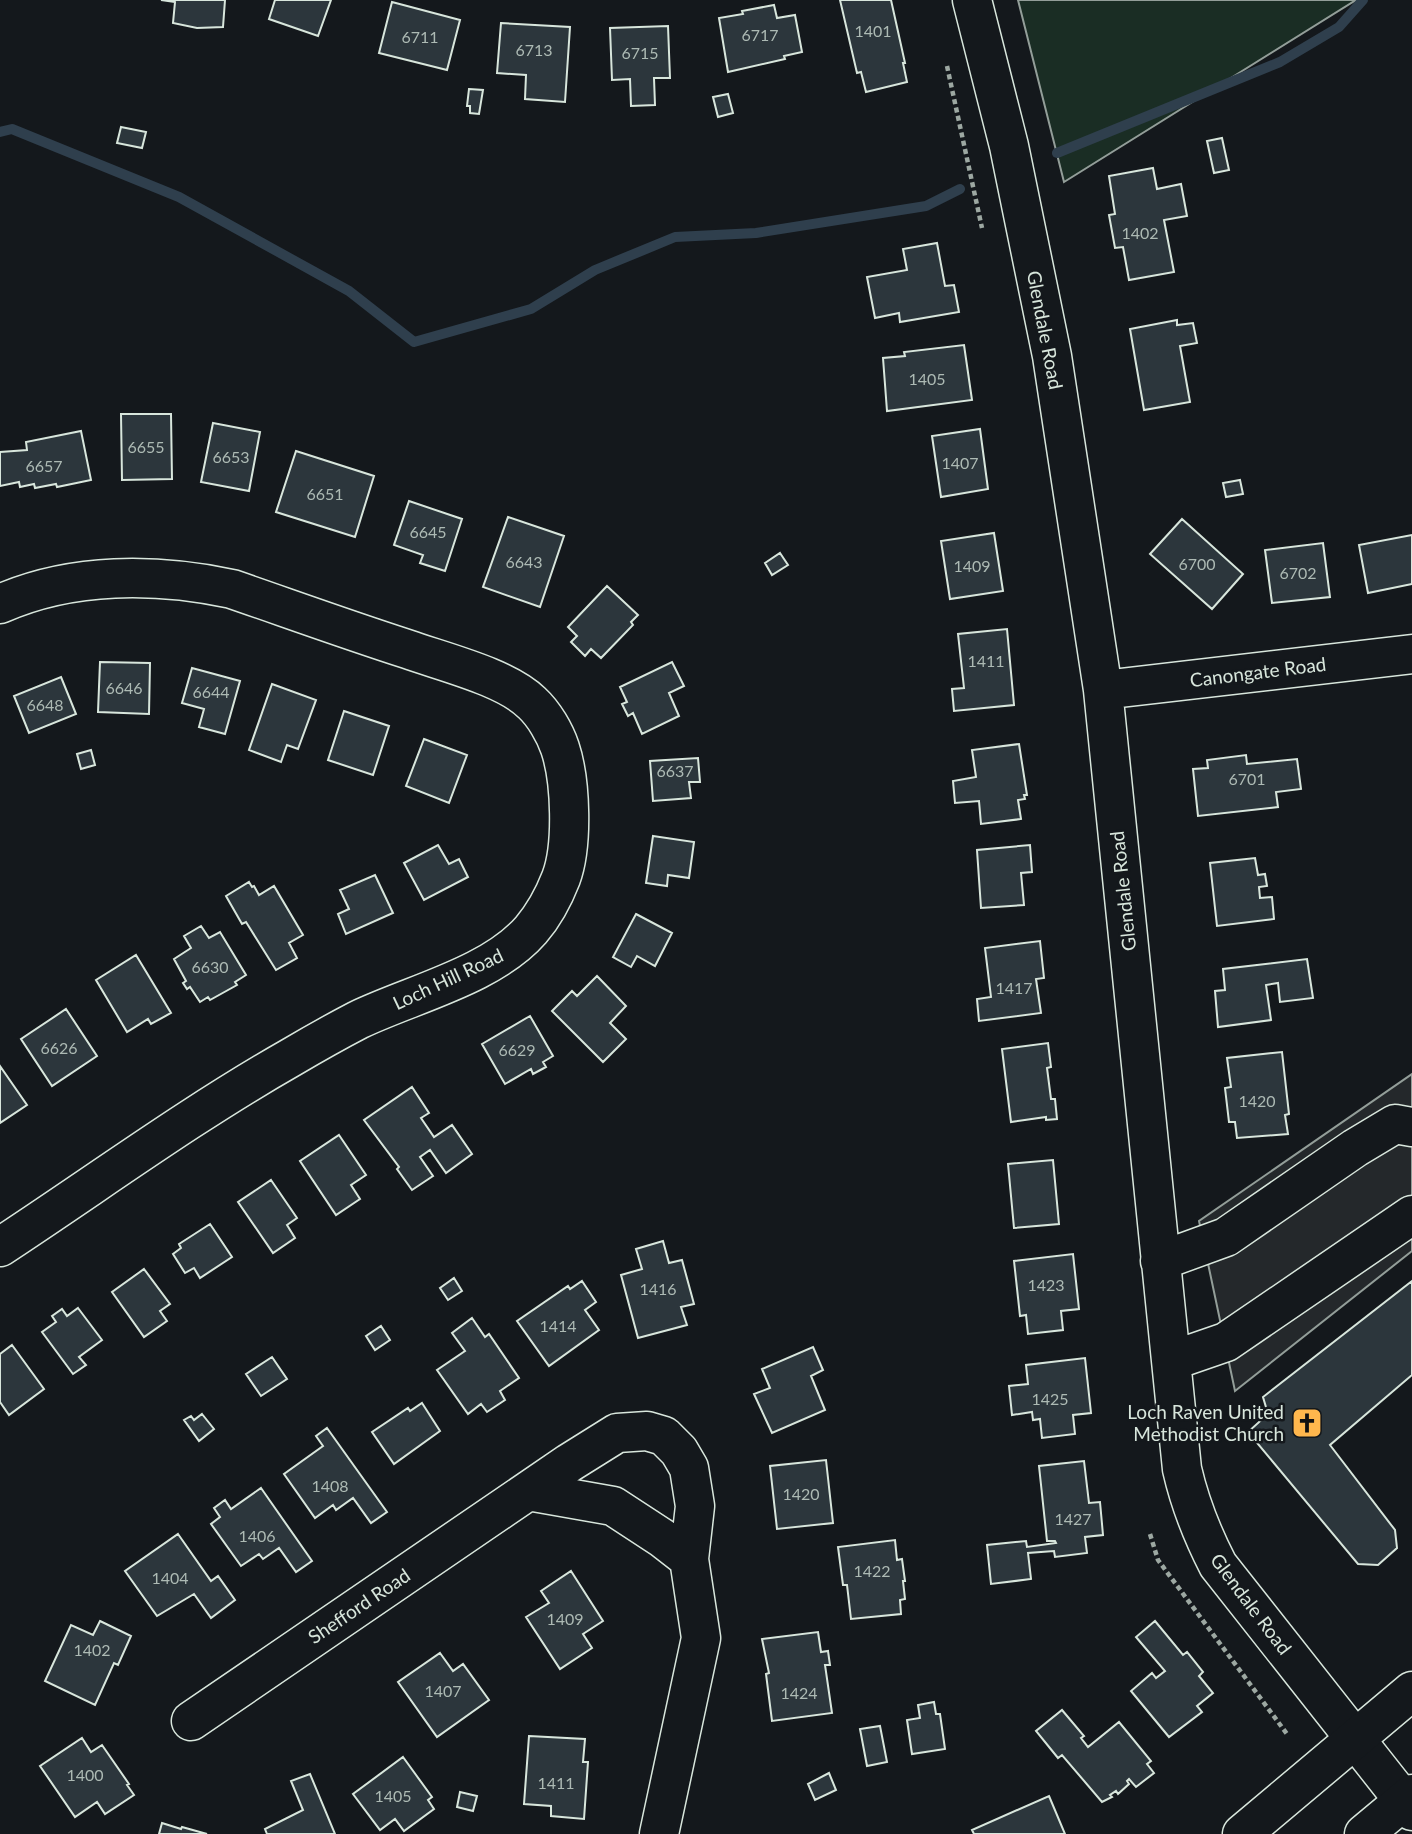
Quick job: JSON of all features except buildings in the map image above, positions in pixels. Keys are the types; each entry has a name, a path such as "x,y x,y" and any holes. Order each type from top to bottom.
{"street":[{"name":"Glendale Road","path":"972,0 1009,146 1052,356 1103,690 1182,1469 1191,1504 1218,1565 1409,1802"},
{"name":"Loch Hill Road","path":"0,604 48,589 88,581 158,577 192,580 232,589 470,671 511,687 532,702 545,719 560,747 566,775 568,823 566,856 561,878 543,912 513,948 491,963 358,1020 287,1059 212,1105 0,1247"},
{"name":"Canongate Road","path":"1103,690 1412,654"},
{"path":"1160,1261 1226,1237 1395,1124 1412,1127"},
{"path":"1171,1361 1226,1342 1412,1214"},
{"name":"Shefford Road","path":"191,1721 617,1433 647,1431 664,1436 679,1451 689,1468 695,1506 689,1559 701,1638 659,1834"},
{"path":"528,1491 613,1506 689,1559"},
{"path":"1242,1834 1412,1691"},
{"path":"1364,1834 1409,1802"}],"path":[{"path":"947,66 982,228"},
{"path":"1150,1534 1158,1560 1287,1734"}],"green space":[{"path":"1018,0 1356,0 1064,182"}],"shaded area":[{"path":"1412,1074 1412,1251 1235,1391 1199,1221"}],"waterway":[{"path":"1057,153 1280,62 1339,27 1363,0"},
{"path":"0,132 12,129 179,197 349,291 414,342 531,309 595,270 675,237 756,233 926,206 960,189"}],"place":[{"name":"Loch Raven United Methodist Church","path":"1307,1423"}]}
